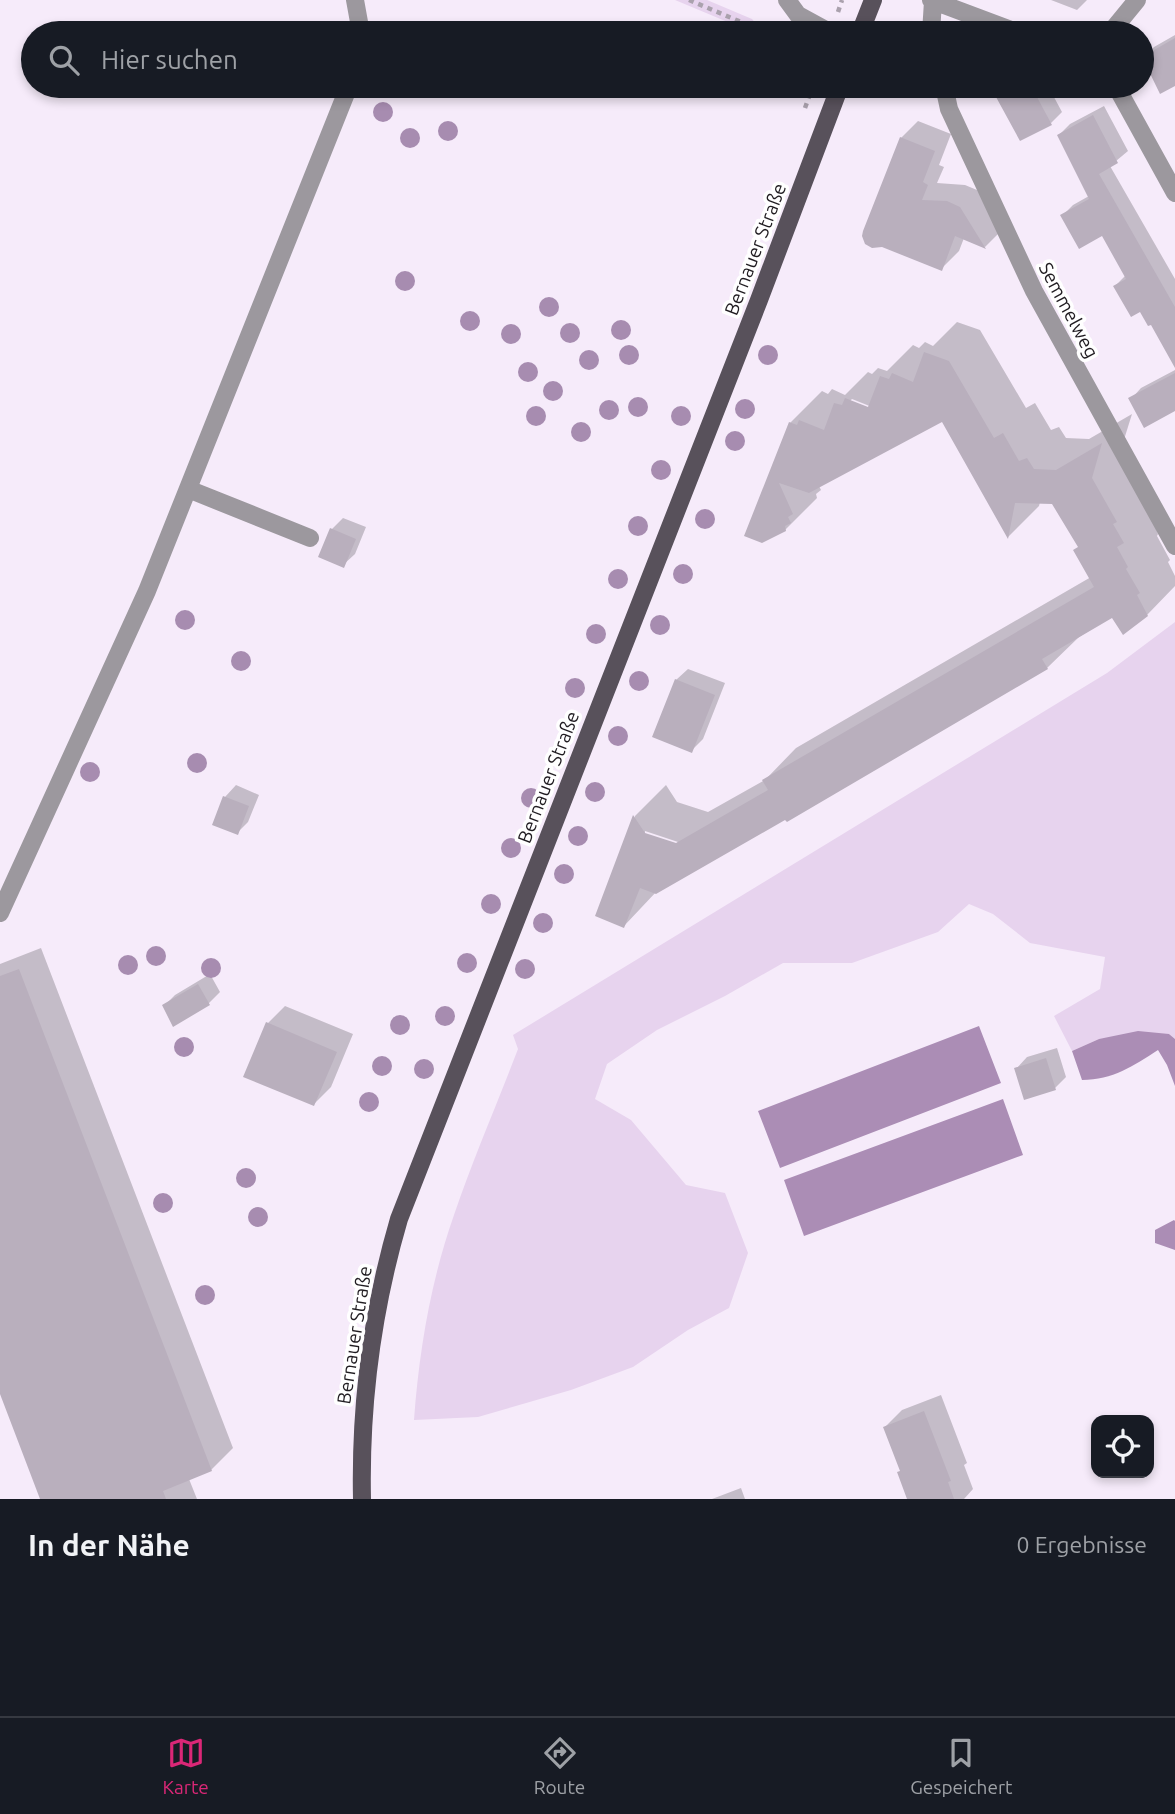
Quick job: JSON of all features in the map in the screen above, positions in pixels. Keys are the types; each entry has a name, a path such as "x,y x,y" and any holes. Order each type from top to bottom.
{"main road":[{"path":"865,21 873,0"},
{"name":"Bernauer Straße","path":"362,1499 361,1445 367,1368 375,1312 398,1219 835,98"}],"street":[{"path":"355,0 359,21"},
{"path":"788,0 798,15 809,21"},
{"path":"931,21 932,0 987,21"},
{"path":"1120,21 1138,0"},
{"path":"0,913 147,591 344,98"},
{"name":"Semmelweg","path":"947,98 949,109 1034,291 1175,546"},
{"path":"1123,98 1175,193"},
{"path":"188,489 310,538"}],"path":[{"path":"689,0 739,21"}],"shaded area":[{"path":"675,0 707,0 754,21 725,21"},
{"path":"1175,622 1175,1039 1169,1034 1099,1039 1072,1051 1054,1016 1100,989 1105,957 1030,943 993,914 969,904 938,932 852,963 783,963 657,1030 607,1064 595,1099 631,1120 686,1185 725,1193 748,1253 729,1308 688,1330 633,1367 571,1390 478,1417 414,1420 423,1342 439,1265 461,1194 518,1049 513,1035 1107,673"},
{"path":"979,1026 1001,1083 780,1168 758,1111"},
{"path":"1138,1031 1169,1034 1175,1039 1175,1086 1158,1050 1113,1075 1082,1080 1072,1051 1099,1039"},
{"path":"1003,1099 1023,1155 804,1236 784,1180"},
{"path":"1174,1220 1175,1250 1155,1243 1155,1230"}],"building":[{"path":"1175,38 1175,86 1160,94 1154,82 1154,50"},
{"path":"997,98 1037,98 1052,125 1020,141"},
{"path":"1093,115 1118,163 1099,174 1175,307 1175,368 1151,325 1148,326 1140,312 1131,317 1113,286 1126,279 1102,236 1079,249 1060,215 1089,199 1057,135"},
{"path":"900,137 935,151 923,182 928,185 922,200 947,201 960,207 986,249 955,236 942,271 882,247 872,248 865,244 863,231"},
{"path":"924,352 949,361 994,438 1003,433 1019,461 1027,458 1034,469 1056,470 1102,443 1092,478 1117,522 1113,524 1124,543 1117,547 1140,593 1137,595 1148,616 1123,635 1112,618 1042,659 1048,669 787,822 785,820 656,894 640,888 624,928 595,916 633,815 645,833 676,843 768,790 762,780 1094,587 1073,550 1078,547 1052,504 1015,503 1008,539 942,422 809,493 779,483 793,514 788,517 791,523 785,526 786,531 762,543 744,536 789,422 797,425 799,420 824,430 834,403 842,405 845,398 868,407 880,376 889,379 892,373 913,382"},
{"path":"1175,373 1175,411 1144,428 1128,398"},
{"path":"330,528 356,539 344,568 318,557"},
{"path":"675,679 715,695 692,753 652,737"},
{"path":"223,796 249,806 238,835 212,825"},
{"path":"19,969 212,1471 163,1491 166,1499 40,1499 0,1394 0,976"},
{"path":"198,984 210,1005 173,1027 162,1005"},
{"path":"266,1022 337,1052 314,1106 243,1077"},
{"path":"1046,1058 1056,1090 1024,1100 1014,1068"},
{"path":"924,1411 951,1481 948,1482 954,1499 907,1499 897,1472 900,1471 883,1427"}]}
